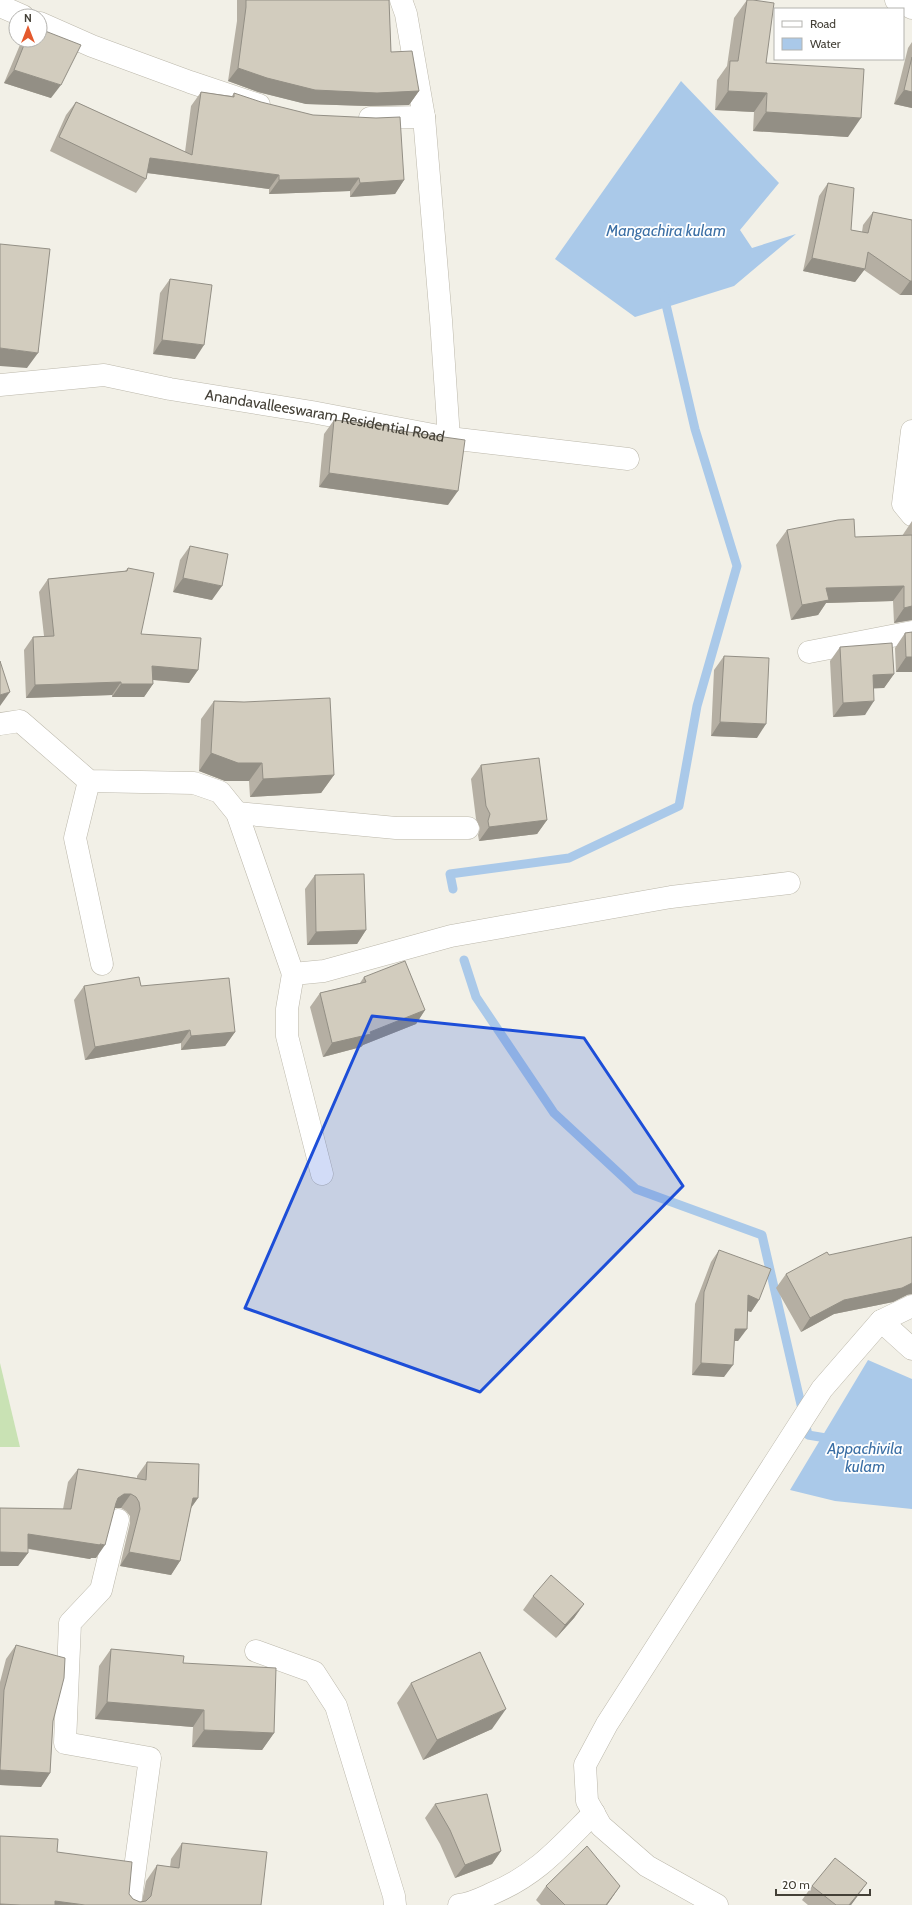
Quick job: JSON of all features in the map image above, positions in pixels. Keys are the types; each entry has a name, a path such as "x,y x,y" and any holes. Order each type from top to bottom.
{"street":[{"name":"Anandavalleeswaram Residential Road","path":"0,385 104,375 170,389 312,412 449,438 442,320 424,117 406,14 401,0"},
{"path":"896,0 912,8"},
{"path":"48,27 92,46 190,82 254,104 275,109"},
{"path":"351,118 424,117"},
{"path":"912,431 903,504 912,514"},
{"path":"449,438 628,459"},
{"path":"809,652 912,632"},
{"path":"0,724 20,721 89,780 194,783 220,792 237,813 293,974 287,1009 287,1036 322,1174"},
{"path":"89,780 75,838 102,964"},
{"path":"237,813 396,828 468,828"},
{"path":"293,974 324,971 451,936 671,897 789,883"},
{"path":"717,1905 647,1866 601,1826 587,1801 585,1766 607,1724 822,1389 881,1321 912,1306"},
{"path":"881,1321 912,1349"},
{"path":"118,1520 101,1590 70,1623 65,1743 150,1758 130,1905"},
{"path":"256,1651 314,1672 336,1706 394,1896 395,1905"},
{"path":"459,1905 468,1904 512,1885 546,1861 594,1813"}],"highlighted area":[{"path":"372,1016 584,1038 683,1186 480,1392 245,1308"}],"green space":[{"path":"0,1363 20,1447 0,1447"}],"water":[{"name":"Mangachira kulam","path":"681,81 779,183 740,230 752,248 796,234 734,286 635,317 555,259"},
{"name":"Appachivila kulam","path":"868,1360 912,1379 912,1509 835,1501 790,1490"}],"building":[{"path":"246,0 389,0 391,52 412,51 419,91 377,93 315,90 267,78 238,68"},
{"path":"747,0 774,3 766,63 864,69 861,118 766,112 767,93 728,91 730,61 738,61"},
{"path":"48,32 81,45 61,85 14,70 23,48 48,48"},
{"path":"912,57 912,92 904,90"},
{"path":"201,92 234,97 234,93 261,102 313,115 376,118 400,117 404,180 360,183 359,178 279,180 279,175 150,158 146,179 59,137 76,102 192,155"},
{"path":"828,183 854,188 851,230 868,233 873,212 912,220 912,281 868,252 865,269 812,258"},
{"path":"0,244 50,249 38,353 0,348"},
{"path":"170,279 212,285 204,345 162,340"},
{"path":"334,420 388,426 387,429 465,440 458,491 329,473"},
{"path":"854,519 855,537 912,535 912,606 904,608 904,586 826,588 829,600 802,605 787,530 838,520"},
{"path":"190,546 228,554 222,586 183,578"},
{"path":"128,568 154,573 141,634 201,638 198,670 152,666 153,684 121,684 121,682 35,685 33,637 54,636 48,579 127,571"},
{"path":"912,632 912,657 906,657 905,633"},
{"path":"892,643 894,674 873,675 874,701 843,703 840,647"},
{"path":"724,656 769,658 766,724 720,722"},
{"path":"0,661 10,692 0,695"},
{"path":"330,698 334,775 263,779 262,763 238,763 211,753 214,701 244,702"},
{"path":"539,758 547,820 489,827 488,821 490,814 486,806 481,765"},
{"path":"364,874 366,930 316,932 315,875"},
{"path":"405,961 425,1010 370,1032 371,1034 332,1043 320,993 366,982 364,977"},
{"path":"139,977 141,986 229,978 235,1032 191,1036 190,1030 95,1047 84,986"},
{"path":"912,1237 912,1283 902,1288 844,1300 810,1318 786,1274 827,1252 829,1255"},
{"path":"719,1250 771,1269 759,1300 748,1295 747,1329 735,1329 733,1365 701,1363 704,1292"},
{"path":"147,1462 199,1464 198,1498 193,1498 180,1561 129,1552 140,1509 139,1502 136,1497 131,1494 124,1494 118,1498 105,1545 28,1534 28,1553 0,1552 0,1508 71,1509 78,1469 146,1480"},
{"path":"551,1575 584,1604 565,1625 533,1596"},
{"path":"16,1645 65,1658 64,1678 53,1721 50,1773 0,1770 4,1690"},
{"path":"111,1649 184,1656 183,1663 276,1668 274,1733 204,1730 204,1710 107,1702"},
{"path":"480,1652 506,1709 437,1740 411,1683"},
{"path":"487,1794 501,1851 465,1865 450,1830 435,1804"},
{"path":"0,1836 58,1839 57,1852 132,1862 129,1894 133,1899 140,1902 146,1901 151,1896 157,1865 179,1868 182,1843 267,1852 261,1905 85,1905 55,1901 55,1905 0,1904"},
{"path":"587,1846 620,1886 606,1905 565,1905 546,1886"},
{"path":"835,1858 867,1883 849,1905 836,1905 812,1886"}],"waterway":[{"path":"453,889 450,874 569,858 679,806 697,706 737,566 695,429 664,296"},
{"path":"464,960 476,997 554,1113 636,1189 762,1235 808,1435 832,1439"}]}
